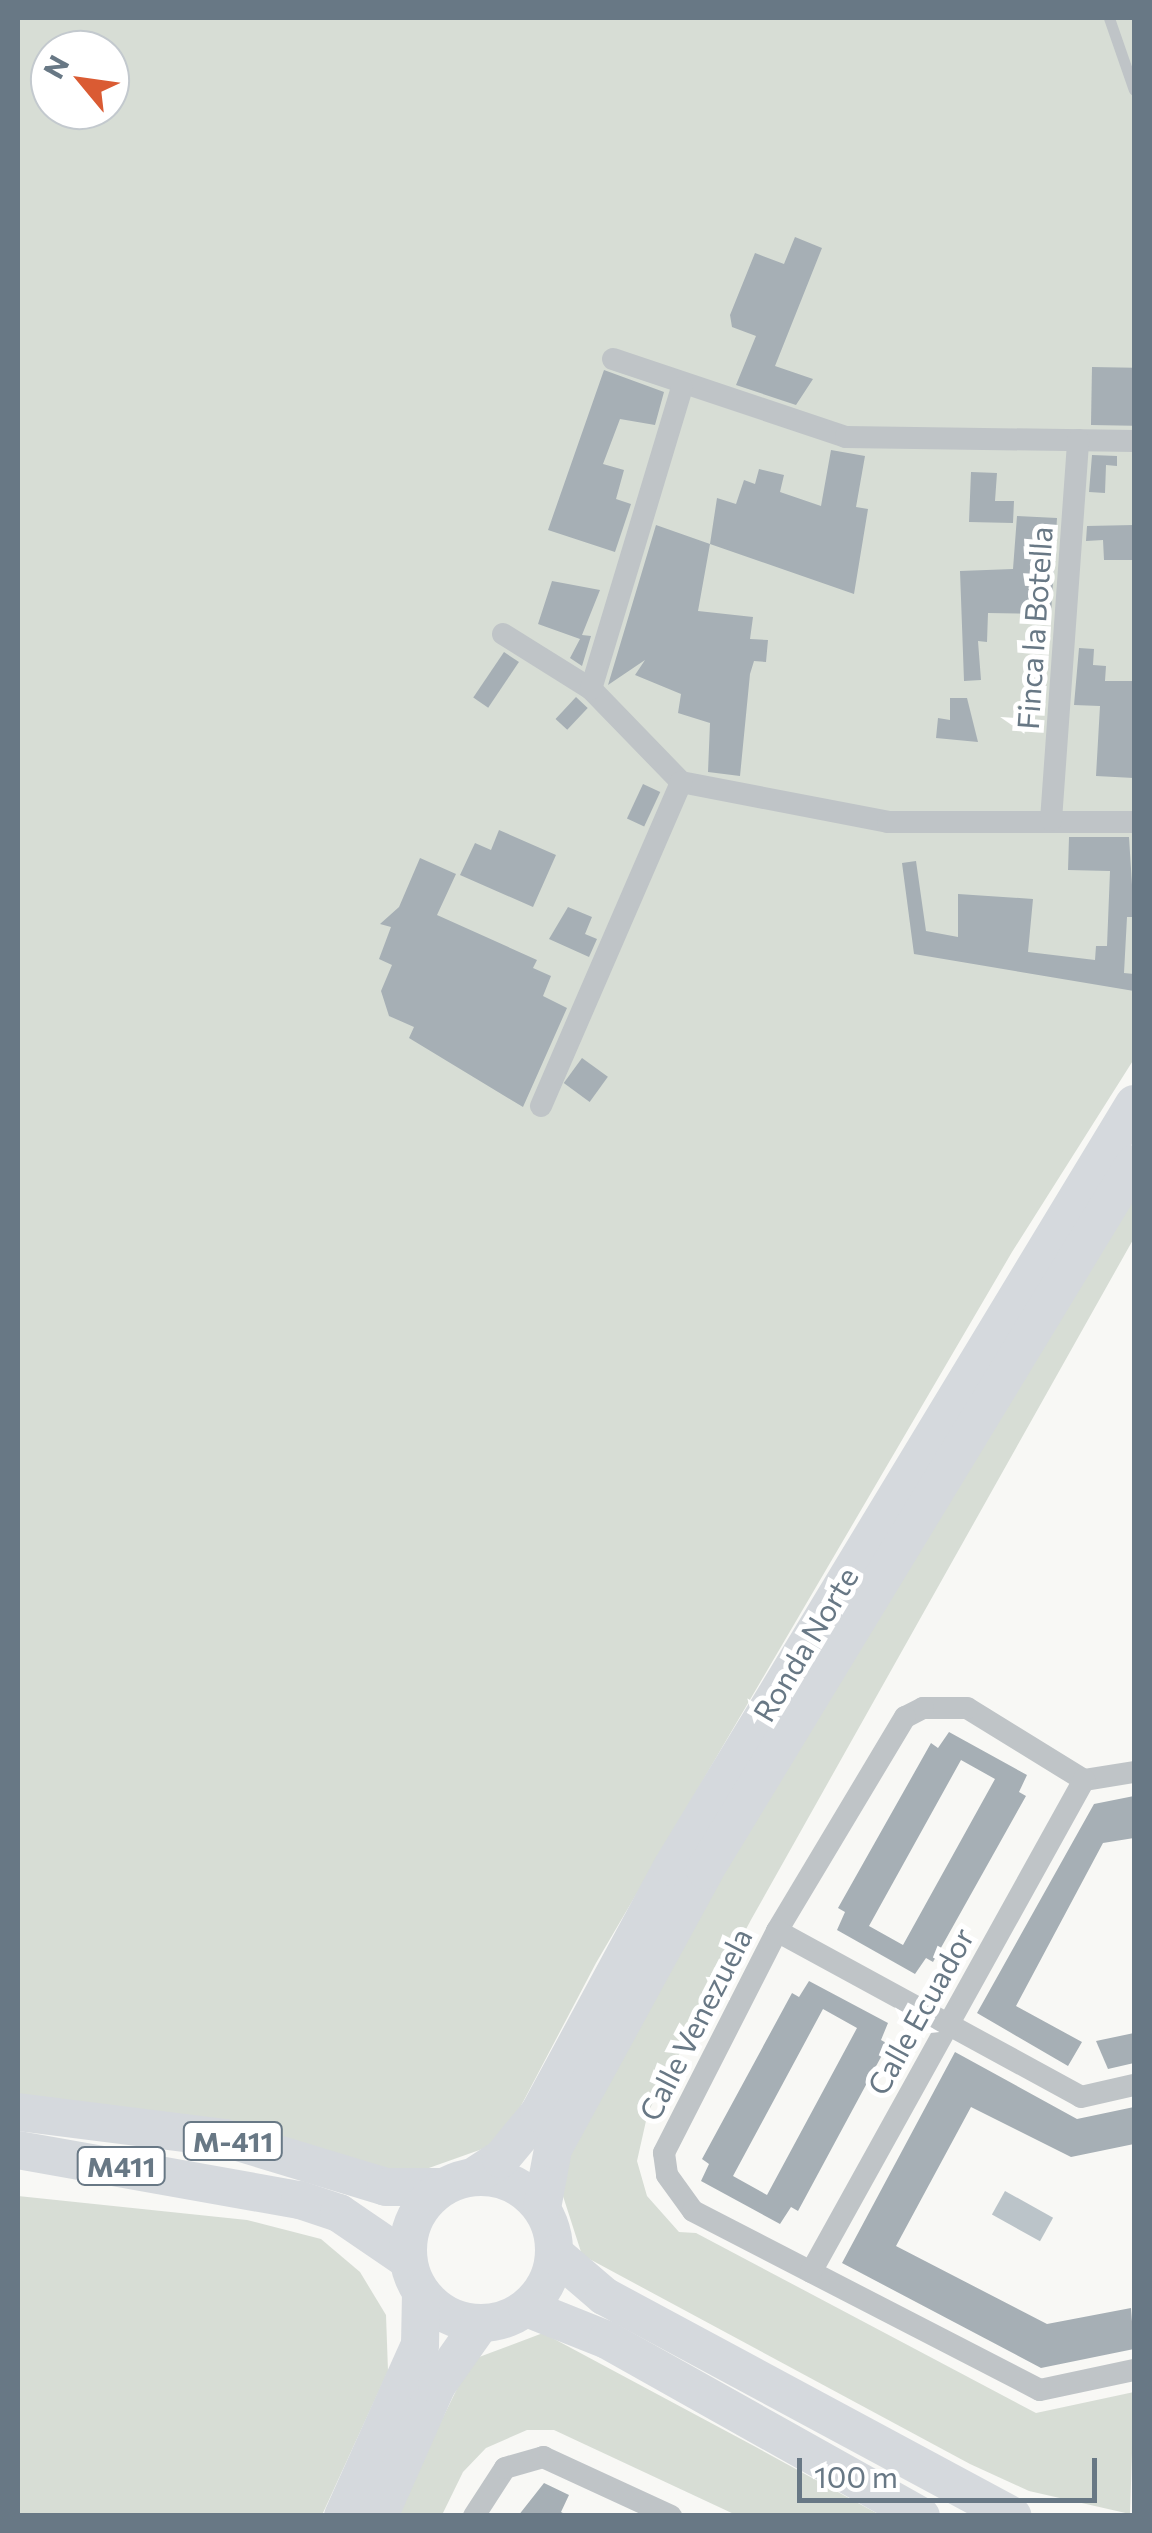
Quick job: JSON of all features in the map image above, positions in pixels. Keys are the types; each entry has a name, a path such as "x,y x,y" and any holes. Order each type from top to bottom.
{"main road":[{"name":"Ronda Norte","path":"458,2182 501,2159 539,2113 712,1799 1134,1104"},
{"name":"Ronda Norte","path":"542,2208 553,2149 705,1870 1134,1164"},
{"name":"M-411","path":"18,2112 225,2138 386,2187 458,2182"},
{"name":"M411","path":"18,2150 300,2200 352,2221 414,2276"},
{"path":"343,2516 420,2345 414,2276 415,2218 458,2182 512,2183 542,2208 555,2254 604,2296 1013,2516"},
{"path":"527,2308 555,2254"},
{"path":"414,2276 447,2315 480,2324 527,2308 607,2340 920,2516"},
{"path":"379,2516 438,2385 480,2324"}],"street":[{"path":"613,358 682,387 846,438 1134,441"},
{"path":"591,689 682,387"},
{"name":"Finca la Botella","path":"1050,820 1078,440"},
{"path":"503,634 591,689 682,782 888,822 1134,822"},
{"path":"540,1106 682,782"},
{"name":"Calle Venezuela","path":"1084,1780 966,1708 923,1708 890,1732 777,1931 664,2154 667,2175 693,2211 1040,2390 1134,2370"},
{"path":"1084,1780 1134,1772"},
{"name":"Calle Ecuador","path":"811,2272 1084,1780"},
{"path":"777,1931 1081,2097 1134,2085"},
{"path":"474,2516 505,2468 543,2457 671,2516"}],"lane":[{"path":"1109,18 1134,90"}],"shaded area":[{"path":"18,18 1134,18 1134,1059 1012,1252 596,1963 502,2142 412,2174 18,2098"},
{"path":"1134,1185 1134,1238 752,1918 648,2112 637,2161 647,2196 679,2232 696,2233 1036,2413 1134,2392 1130,2514 1029,2491 970,2464 582,2255 562,2193 568,2155 691,1927"},
{"path":"1005,2191 1053,2218 1040,2241 992,2215"},
{"path":"18,2196 247,2220 321,2239 360,2272 386,2315 388,2371 322,2515 18,2515"},
{"path":"543,2333 880,2515 736,2515 554,2430 527,2430 486,2448 463,2472 442,2515 395,2516 471,2360"}],"building":[{"path":"795,237 822,248 775,366 813,379 796,405 736,385 756,336 732,327 730,315 755,253 784,264"},
{"path":"1092,367 1134,368 1133,426 1091,425"},
{"path":"604,370 664,392 655,425 620,419 603,464 624,470 616,499 631,504 615,552 548,530"},
{"path":"831,450 865,456 856,507 868,509 854,594 710,544 717,498 736,504 744,480 755,484 759,469 784,475 780,492 821,506"},
{"path":"1092,455 1117,456 1117,466 1106,465 1105,493 1089,492"},
{"path":"971,472 997,473 995,501 1014,501 1013,523 969,522"},
{"path":"1017,516 1057,518 1051,614 988,613 987,642 978,641 981,680 964,681 960,571 1013,569"},
{"path":"656,525 710,544 698,611 753,617 750,639 768,640 766,662 754,661 750,674 740,776 708,772 710,723 678,713 681,694 635,675 645,660 608,685"},
{"path":"1134,525 1134,560 1104,560 1103,540 1086,541 1087,526"},
{"path":"552,581 600,590 582,635 591,636 582,666 570,658 580,639 538,624"},
{"path":"1079,648 1094,649 1093,665 1106,666 1105,681 1134,681 1134,778 1096,776 1100,706 1074,705"},
{"path":"504,652 519,662 488,708 473,698"},
{"path":"576,697 588,708 567,730 556,719"},
{"path":"950,698 967,698 978,742 936,738 938,718 950,720"},
{"path":"643,784 660,792 644,826 627,818"},
{"path":"499,830 556,855 533,907 460,875 475,843 491,850"},
{"path":"1069,837 1129,837 1134,917 1127,917 1124,973 1134,974 1134,991 914,954 902,863 916,861 926,931 958,937 958,894 1033,899 1028,952 1095,960 1096,946 1107,946 1110,871 1068,870"},
{"path":"420,858 456,874 437,915 537,960 533,968 551,976 543,996 567,1008 523,1107 409,1038 414,1027 389,1016 381,991 392,965 379,959 391,927 380,924 399,907"},
{"path":"568,907 592,917 585,934 597,939 589,957 549,939"},
{"path":"582,1058 608,1077 590,1102 564,1083"},
{"path":"949,1732 1027,1775 1019,1792 1026,1796 933,1962 926,1958 915,1974 837,1930 845,1912 838,1908 931,1743 938,1748","holes":["961,1760 995,1779 903,1945 869,1926"]},
{"path":"1134,1796 1134,1838 1103,1843 1016,2006 1082,2042 1068,2066 977,2013 1094,1804"},
{"path":"809,1981 888,2023 881,2040 888,2044 798,2211 791,2207 780,2224 701,2181 709,2164 702,2159 792,1993 799,1997","holes":["823,2009 857,2028 767,2195 733,2176"]},
{"path":"1134,2033 1134,2063 1108,2069 1096,2041"},
{"path":"955,2052 1077,2119 1134,2107 1134,2144 1071,2157 971,2107 896,2246 1047,2324 1131,2308 1134,2349 1041,2368 842,2263"},
{"path":"544,2483 569,2495 561,2512 568,2516 518,2516"}]}
